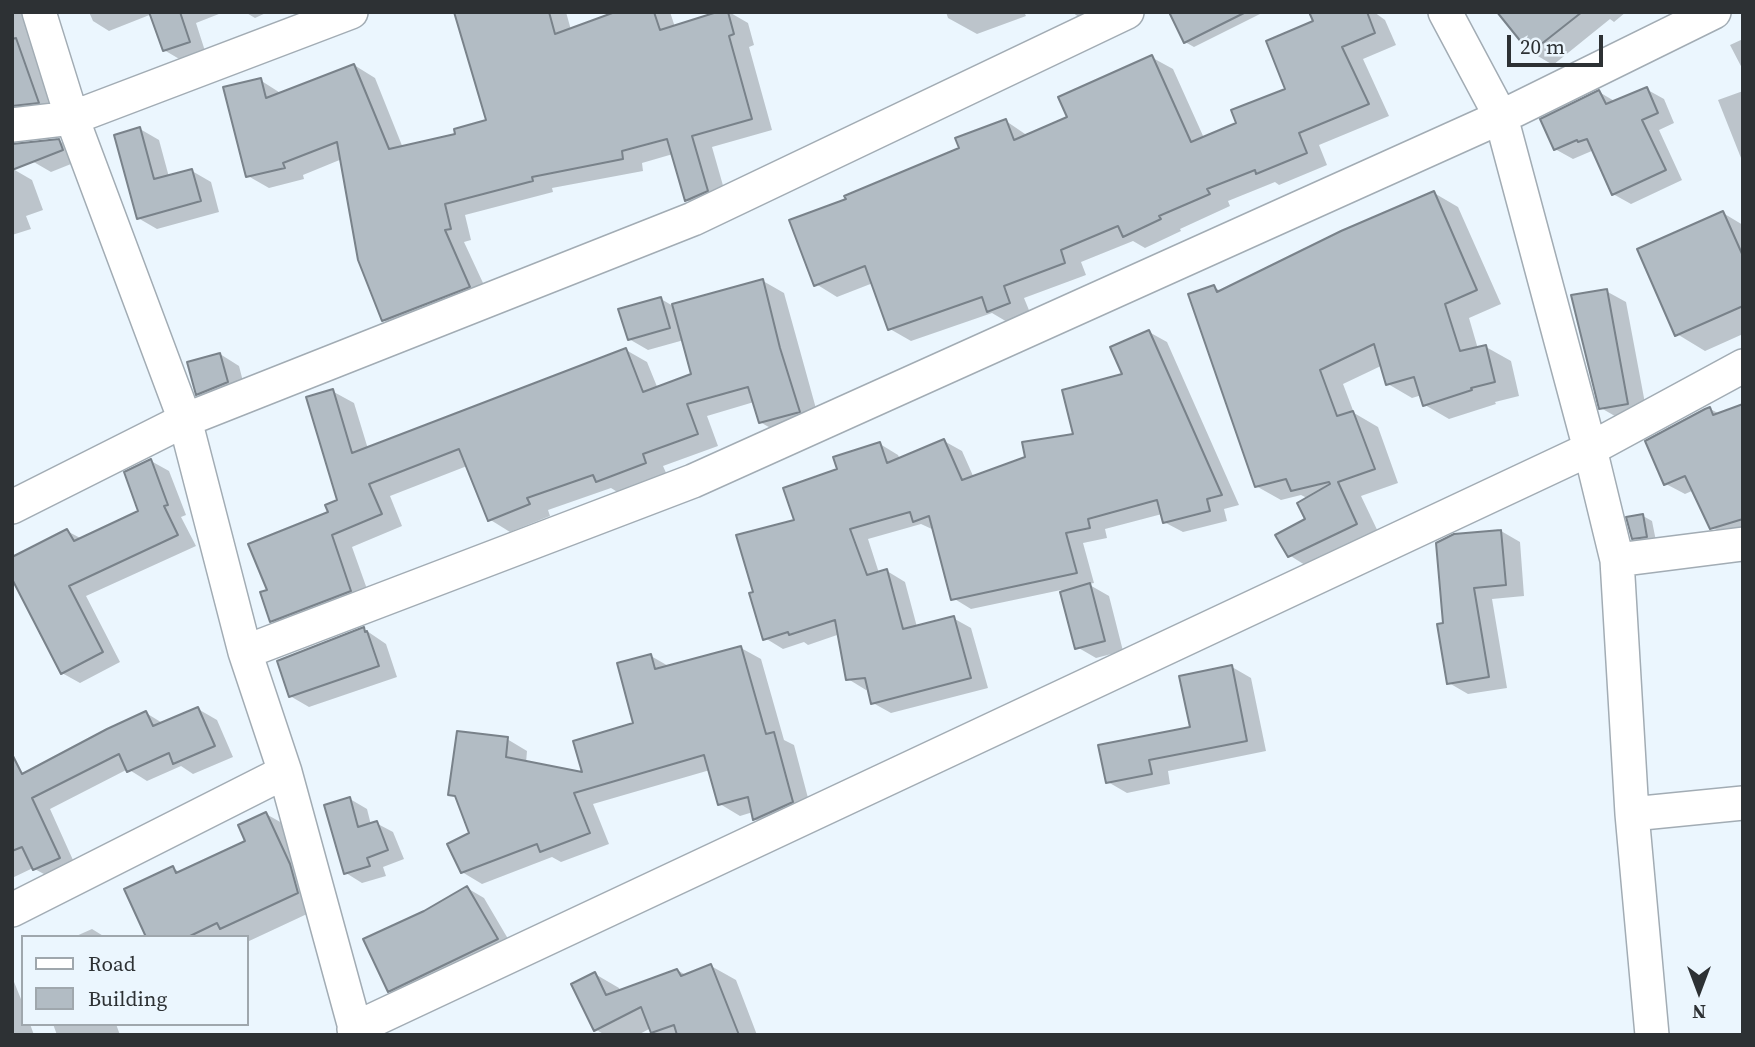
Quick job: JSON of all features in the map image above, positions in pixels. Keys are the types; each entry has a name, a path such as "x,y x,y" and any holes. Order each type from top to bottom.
{"street":[{"path":"39,12 72,118 185,419 245,652 285,772 355,1032 1590,449 1743,366"},
{"path":"12,125 72,118 351,12"},
{"path":"12,508 185,419 693,219 1127,12"},
{"path":"1445,12 1501,117 1617,560 1632,814 1651,1035"},
{"path":"245,652 693,481 1501,117 1714,12"},
{"path":"1617,560 1743,544"},
{"path":"12,910 285,772"},
{"path":"1632,814 1743,803"}],"building":[{"path":"149,12 180,12 190,42 163,51"},
{"path":"454,12 549,12 555,34 615,12 654,12 660,30 717,12 728,12 734,34 729,36 752,119 692,136 708,191 685,201 667,139 622,151 623,159 532,177 533,181 445,204 451,229 445,230 470,287 382,321 358,260 337,142 283,163 285,168 246,177 223,87 261,78 266,98 354,64 389,149 455,134 454,129 486,120"},
{"path":"1169,12 1246,12 1184,43"},
{"path":"1309,12 1367,12 1375,33 1342,47 1369,104 1299,133 1307,153 1256,174 1255,170 1207,189 1210,194 1159,216 1161,219 1123,237 1118,226 1061,250 1065,263 1004,286 1010,303 987,312 982,297 888,330 865,266 814,286 789,220 846,199 844,196 959,148 955,138 1006,119 1014,140 1067,117 1058,97 1152,55 1191,142 1236,123 1231,110 1285,89 1266,41 1313,21"},
{"path":"1497,12 1582,12 1530,53"},
{"path":"16,38 39,103 12,106 12,39"},
{"path":"1647,87 1658,113 1642,120 1666,170 1612,195 1587,139 1577,140 1554,150 1540,119 1599,90 1606,104"},
{"path":"140,127 154,179 192,169 201,201 137,219 114,135"},
{"path":"59,139 63,150 12,170 12,144"},
{"path":"1434,191 1477,290 1445,304 1460,351 1486,345 1495,382 1423,406 1414,377 1386,385 1374,344 1320,370 1337,416 1353,411 1375,469 1338,482 1357,524 1288,557 1275,535 1305,519 1297,503 1330,484 1329,482 1291,491 1286,479 1255,487 1188,294 1214,285 1217,292 1341,231"},
{"path":"1723,211 1743,256 1743,306 1675,336 1637,249"},
{"path":"763,279 780,348 800,412 759,423 748,387 687,404 698,434 643,454 646,463 596,482 593,475 527,498 530,504 488,521 459,449 369,484 382,514 332,535 351,591 270,622 260,592 267,590 248,544 328,512 325,505 337,500 306,397 333,389 352,453 626,348 643,392 691,374 672,304"},
{"path":"1607,289 1628,404 1599,409 1571,295"},
{"path":"661,297 670,328 628,340 618,309"},
{"path":"1149,330 1222,495 1207,499 1210,511 1163,523 1157,500 1088,519 1090,528 1066,533 1077,573 951,600 929,516 913,522 910,512 850,529 867,575 887,569 903,629 954,616 971,678 871,704 865,678 846,680 835,620 789,635 788,632 763,640 749,593 753,592 736,535 794,520 783,488 837,469 833,457 880,442 887,463 944,439 962,480 1025,457 1022,442 1073,434 1062,390 1122,374 1110,347"},
{"path":"220,353 228,382 196,395 187,362"},
{"path":"1743,404 1743,519 1710,529 1685,476 1664,485 1645,441 1710,407 1713,415"},
{"path":"151,459 168,505 164,506 178,535 69,586 103,652 61,674 12,579 12,557 67,529 74,541 138,511 124,472"},
{"path":"1643,514 1647,537 1632,539 1626,517"},
{"path":"1501,530 1506,585 1474,588 1489,677 1447,684 1437,624 1443,623 1436,543 1454,534"},
{"path":"1090,583 1105,641 1075,649 1060,592"},
{"path":"364,627 379,666 289,697 277,661"},
{"path":"741,646 766,734 774,732 793,802 753,820 748,797 718,805 704,755 574,793 590,833 540,852 537,844 461,873 447,844 469,833 455,796 448,795 457,731 508,737 506,757 582,772 573,741 633,723 617,663 651,654 655,669"},
{"path":"1232,665 1247,741 1149,760 1152,774 1106,783 1098,745 1190,727 1179,676"},
{"path":"198,707 215,746 173,764 169,753 127,772 119,754 32,798 60,858 33,870 22,847 12,851 12,754 22,774 146,711 153,726"},
{"path":"350,797 358,827 377,821 388,850 367,858 370,866 344,874 324,805"},
{"path":"266,812 290,864 298,893 220,929 217,923 192,935 145,935 124,889 173,866 176,873 245,841 238,825"},
{"path":"467,886 498,939 388,992 363,939 424,911"},
{"path":"711,964 739,1035 677,1035 674,1025 651,1033 641,1007 594,1031 571,984 595,972 606,995 677,969 681,976"}]}
